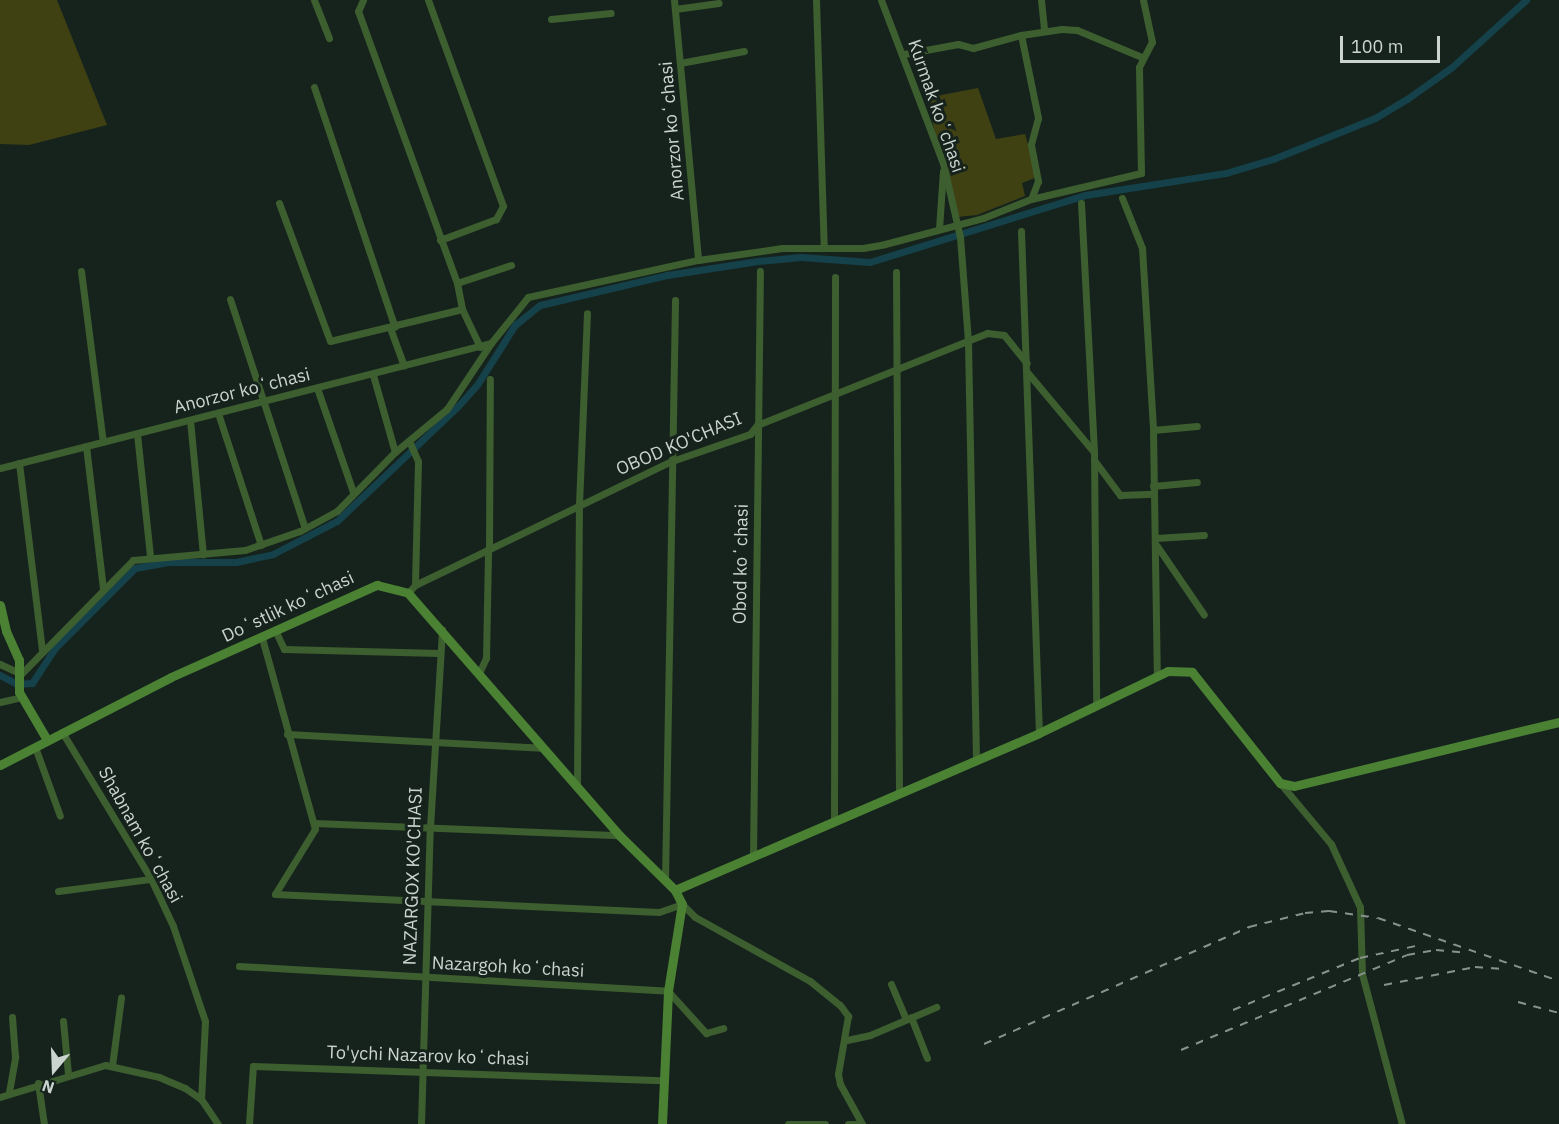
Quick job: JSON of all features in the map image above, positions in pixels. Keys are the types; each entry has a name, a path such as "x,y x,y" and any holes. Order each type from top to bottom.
{"street":[{"path":"314,0 329,38"},
{"path":"363,0 358,11 457,284 462,309 480,347"},
{"path":"428,0 503,206 496,219 440,240"},
{"name":"Anorzor koʻchasi","path":"674,0 698,260"},
{"path":"816,0 824,248"},
{"name":"Kurmak koʻchasi","path":"881,0 904,54 943,163 958,230"},
{"path":"1041,0 1044,31"},
{"path":"20,676 103,588 133,560 150,555 203,554 261,545 305,528 337,511 353,492 395,452 447,409 490,343 528,297 698,260 782,248 863,248 939,229 958,230 1031,199 1141,173 1139,67 1142,57 1152,42 1143,0"},
{"path":"675,9 719,3"},
{"path":"552,19 611,13"},
{"path":"904,54 958,44 973,48 1044,31 1077,30 1142,57"},
{"path":"1021,35 1038,118 1030,137 1038,181 1031,199"},
{"path":"681,63 744,51"},
{"path":"314,87 404,366"},
{"path":"939,229 943,163"},
{"path":"1122,198 1142,248 1153,430 1157,676"},
{"path":"279,203 328,339 334,342 462,309"},
{"path":"1081,203 1094,451 1096,703"},
{"path":"958,230 968,342 976,760"},
{"path":"1021,231 1039,732"},
{"path":"457,284 511,265"},
{"name":"Obod koʻchasi","path":"753,857 760,271"},
{"path":"81,272 103,442"},
{"path":"896,272 899,368 899,793"},
{"path":"834,820 835,277"},
{"path":"230,299 305,528"},
{"path":"665,881 675,300"},
{"path":"577,785 579,504 587,313"},
{"name":"OBOD KO'CHASI","path":"408,593 415,585 672,461 750,434 757,426 968,342 996,332 1011,341 1027,363"},
{"name":"Anorzor koʻchasi","path":"0,468 373,375 490,343"},
{"path":"1027,372 1094,451"},
{"path":"373,375 395,452"},
{"path":"479,673 486,658 490,379"},
{"path":"317,388 353,492"},
{"path":"218,413 261,545"},
{"path":"190,420 203,554"},
{"path":"1153,430 1197,426"},
{"path":"137,434 150,555"},
{"path":"410,441 417,456 415,585"},
{"path":"86,446 103,588"},
{"path":"1094,460 1120,495 1153,494"},
{"path":"19,463 42,651"},
{"path":"1154,486 1197,482"},
{"path":"1156,542 1204,535"},
{"path":"1156,542 1204,615"},
{"name":"Doʻstlik koʻchasi","path":"0,766 171,677 377,585 408,593"},
{"path":"408,593 442,629 619,835 675,890 682,904 695,916 768,955 830,996 848,1016 847,1040 838,1074 840,1084 862,1124 848,1124"},
{"path":"0,605 20,676 20,694 47,740"},
{"name":"NAZARGOX KO'CHASI","path":"421,1124 430,826 442,629"},
{"path":"276,632 284,649 439,653"},
{"path":"262,638 314,824 314,836 275,894 659,912 682,904"},
{"path":"0,664 20,676"},
{"path":"675,890 976,760 1168,671 1192,672 1331,844 1360,907 1362,974 1402,1124"},
{"path":"0,702 20,694"},
{"path":"1280,783 1294,786 1368,770 1559,722"},
{"name":"Shabnam koʻchasi","path":"62,732 151,879 173,926 205,1021 201,1099"},
{"path":"287,734 542,748"},
{"path":"34,747 60,816"},
{"path":"314,824 430,826 619,835"},
{"path":"58,891 151,879"},
{"path":"662,1124 662,1080 668,991 682,904"},
{"name":"Nazargoh koʻchasi","path":"239,966 668,991"},
{"path":"891,984 927,1058"},
{"path":"668,991 706,1033 723,1028"},
{"path":"112,1066 121,998"},
{"path":"847,1040 936,1007"},
{"path":"9,1092 15,1057 12,1017"},
{"path":"63,1021 68,1074"},
{"path":"0,1097 9,1092 94,1066 112,1066 159,1077 201,1099 218,1124"},
{"name":"To'ychi Nazarov koʻchasi","path":"249,1124 253,1066 662,1080"},
{"path":"38,1083 44,1124"},
{"path":"788,1124 825,1124"}],"shaded area":[{"path":"0,0 57,0 107,125 29,145 0,144"},
{"path":"978,88 996,139 1025,134 1037,177 1022,183 1025,196 977,215 957,217 926,98"}],"waterway":[{"path":"0,675 17,684 32,683 55,648 135,568 169,562 236,562 273,554 337,521 458,406 477,385 515,325 540,305 667,275 758,261 801,257 870,262 1085,195 1226,173 1273,159 1375,118 1407,99 1452,67 1526,0"}],"railway":[{"path":"984,1044 1249,927 1305,913 1329,911 1378,918 1559,981"},
{"path":"1233,1010 1360,958 1420,945"},
{"path":"1181,1050 1407,955 1436,950 1461,952"},
{"path":"1384,985 1475,967 1507,969"},
{"path":"1518,1002 1559,1013"}]}
